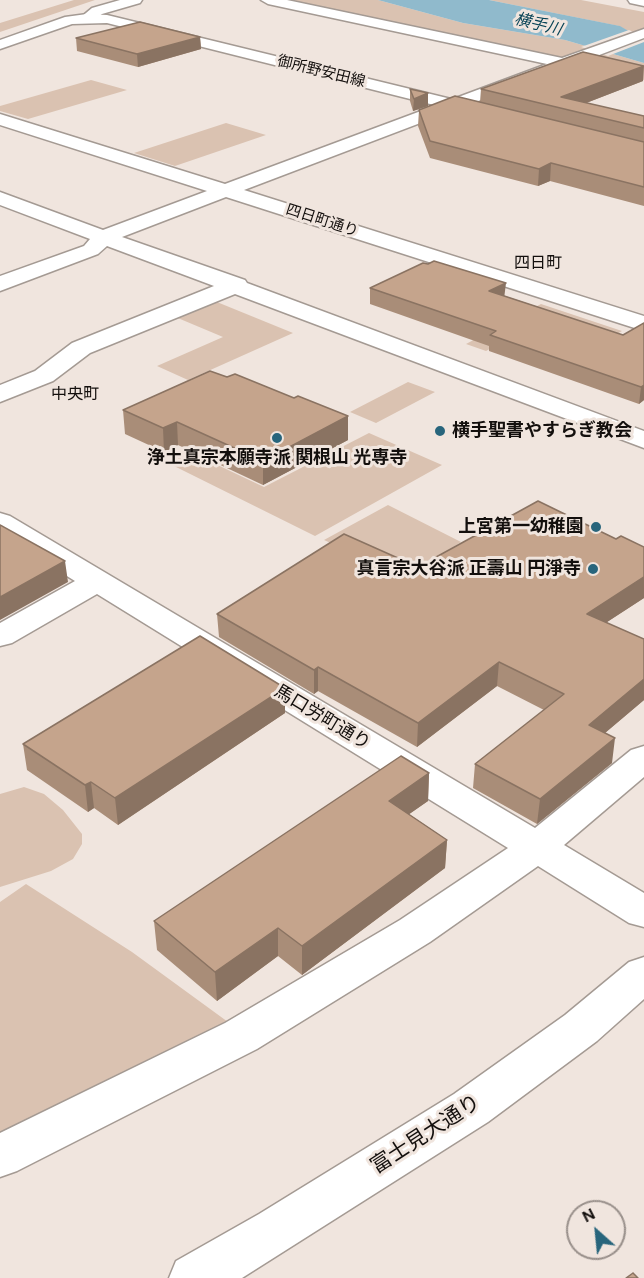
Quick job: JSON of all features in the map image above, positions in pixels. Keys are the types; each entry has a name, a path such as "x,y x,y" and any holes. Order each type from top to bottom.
{"street":[{"path":"87,18 98,11 135,0"},
{"path":"268,0 562,63"},
{"path":"635,0 644,2"},
{"name":"御所野安田線","path":"0,45 70,20 107,19 493,115"},
{"path":"0,284 90,250 105,236 644,33"},
{"name":"四日町通り","path":"0,119 644,324"},
{"path":"0,198 237,285 644,440"},
{"path":"0,394 44,376 81,348 237,285"},
{"name":"馬口労町通り","path":"0,522 644,912"},
{"path":"0,636 96,582"},
{"path":"0,1156 241,1036 416,931 537,847 644,758"},
{"name":"富士見大通り","path":"195,1278 471,1108 581,1028 644,974"}],"shaded area":[{"path":"74,0 95,0 0,32 0,23"},
{"path":"277,0 378,0 463,23 565,40 644,63 644,80"},
{"path":"489,0 581,0 644,12 644,40 619,26"},
{"path":"91,80 127,90 28,119 0,111 0,106"},
{"path":"226,123 266,135 175,166 134,153"},
{"path":"212,300 293,333 188,380 157,366 223,337 173,316"},
{"path":"541,304 622,331 600,344 538,323 486,351 466,344"},
{"path":"408,382 435,392 376,423 350,412"},
{"path":"369,433 442,465 315,536 168,463 190,452 264,487"},
{"path":"388,505 461,542 406,577 324,540"},
{"path":"24,787 44,794 63,810 82,834 82,844 73,859 51,871 0,887 0,794"},
{"path":"26,884 132,952 228,1022 0,1136 0,902"}],"water":[{"name":"横手川","path":"378,0 489,0 620,26 644,40 644,63 565,40 463,23"}],"pier":[{"path":"629,30 644,37 644,42 608,56 581,47"}],"building":[{"path":"140,22 200,37 137,54 76,38"},
{"path":"583,52 644,66 561,97 644,116 644,128 481,89"},
{"path":"410,89 428,93 414,99"},
{"path":"455,96 644,142 644,187 551,163 539,169 430,141 419,110"},
{"path":"434,261 506,283 489,291 623,335 644,323 644,385 641,387 490,335 496,331 370,288 423,263 428,264"},
{"path":"210,371 227,377 235,374 294,398 298,396 348,416 263,461 177,422 163,428 123,410"},
{"path":"538,501 616,539 621,536 644,547 644,577 587,614 644,639 644,679 589,725 615,738 540,799 475,764 564,694 499,662 418,723 318,667 314,670 217,614 344,534 418,567"},
{"path":"0,525 65,561 0,597"},
{"path":"200,636 285,688 115,798 91,782 85,785 23,744"},
{"path":"401,756 429,773 389,801 447,840 302,946 278,928 215,972 154,921"},
{"path":"633,1273 638,1278 626,1278"}],"place":[{"name":"横手聖書やすらぎ教会","path":"440,431"},
{"name":"浄土真宗本願寺派 関根山 光専寺","path":"277,438"},
{"name":"上宮第一幼稚園","path":"596,527"},
{"name":"真言宗大谷派 正壽山 円淨寺","path":"593,569"}],"district":[{"name":"四日町","path":"538,264"},
{"name":"中央町","path":"75,395"}]}
